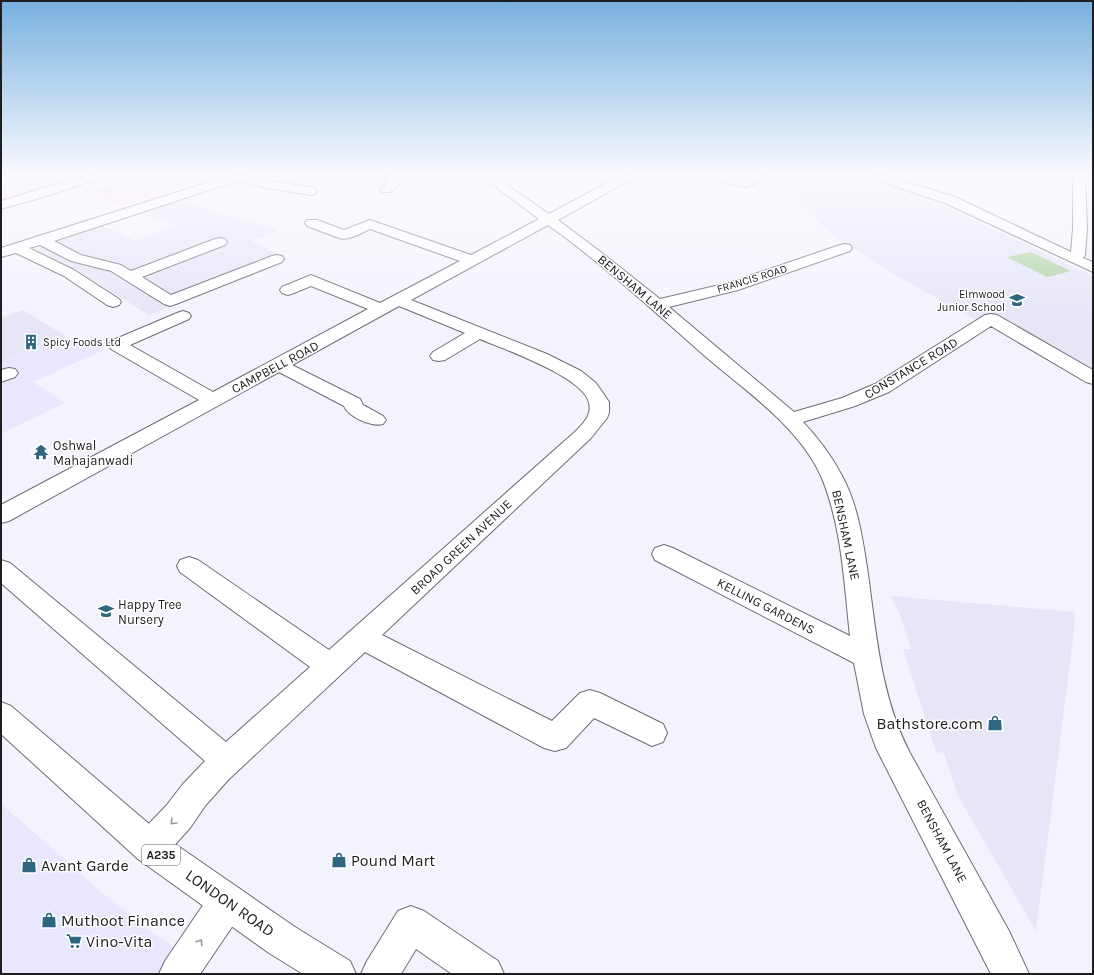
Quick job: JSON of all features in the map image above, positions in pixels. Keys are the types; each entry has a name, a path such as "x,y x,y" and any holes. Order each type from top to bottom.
{"street":[{"path":"1,253 99,222"},
{"name":"CAMPBELL ROAD","path":"1,515 544,222"},
{"name":"BENSHAM LANE","path":"552,222 604,261 657,305 790,420 813,444 822,457 835,482 841,498 852,554 867,657 876,704 885,732 899,763 996,944 1010,974"},
{"path":"995,222 1093,268"},
{"path":"1074,259 1078,255 1080,222"},
{"path":"312,223 344,235 370,224 472,260"},
{"path":"42,240 76,258 116,268 170,301 277,259"},
{"path":"129,276 147,271 220,242"},
{"path":"17,248 68,273 113,302"},
{"name":"FRANCIS ROAD","path":"657,305 733,287 845,248"},
{"name":"BROAD GREEN AVENUE","path":"150,847 178,817 194,795 227,761 584,434 593,423 599,412 599,402 597,396 585,383 575,375 552,362 478,333 311,280 288,290"},
{"path":"183,316 117,346 214,400"},
{"name":"CONSTANCE ROAD","path":"790,420 866,396 882,388 991,319 1093,378"},
{"path":"439,356 478,333"},
{"path":"278,365 353,404 354,408 376,420"},
{"name":"KELLING GARDENS","path":"664,554 867,657"},
{"path":"189,566 301,647 331,666"},
{"path":"1,569 227,761"},
{"path":"363,638 555,738 590,702 652,732"},
{"name":"LONDON ROAD","path":"1,716 150,847 282,940 337,974"},
{"path":"178,974 227,902"},
{"path":"380,974 411,924 486,974"}],"shaded area":[{"path":"166,222 248,222 280,230 252,241 288,259 149,315 77,270 35,249 103,226 136,241 178,225"},
{"name":"Elmwood Junior School","path":"818,222 977,222 1093,276 1093,386 894,274 839,240"},
{"path":"23,310 64,335 1,362 1,318"},
{"path":"64,335 78,345 88,341 104,350 33,382 65,403 1,434 1,362"},
{"path":"891,596 1075,612 1073,639 1036,931 958,796 944,753 936,752 903,649 911,649 900,615"},
{"path":"1,804 95,887 206,974 1,974"}],"green space":[{"path":"1031,252 1071,271 1047,277 1007,257"}],"place":[{"name":"Elmwood Junior School","path":"1017,300"},
{"name":"Spicy Foods Ltd","path":"31,342"},
{"name":"Oshwal Mahajanwadi","path":"41,452"},
{"name":"Happy Tree Nursery","path":"106,611"},
{"name":"Bathstore.com","path":"995,723"},
{"name":"Pound Mart","path":"339,860"},
{"name":"Avant Garde","path":"29,865"},
{"name":"Muthoot Finance","path":"49,920"},
{"name":"Vino-Vita","path":"74,941"}]}
